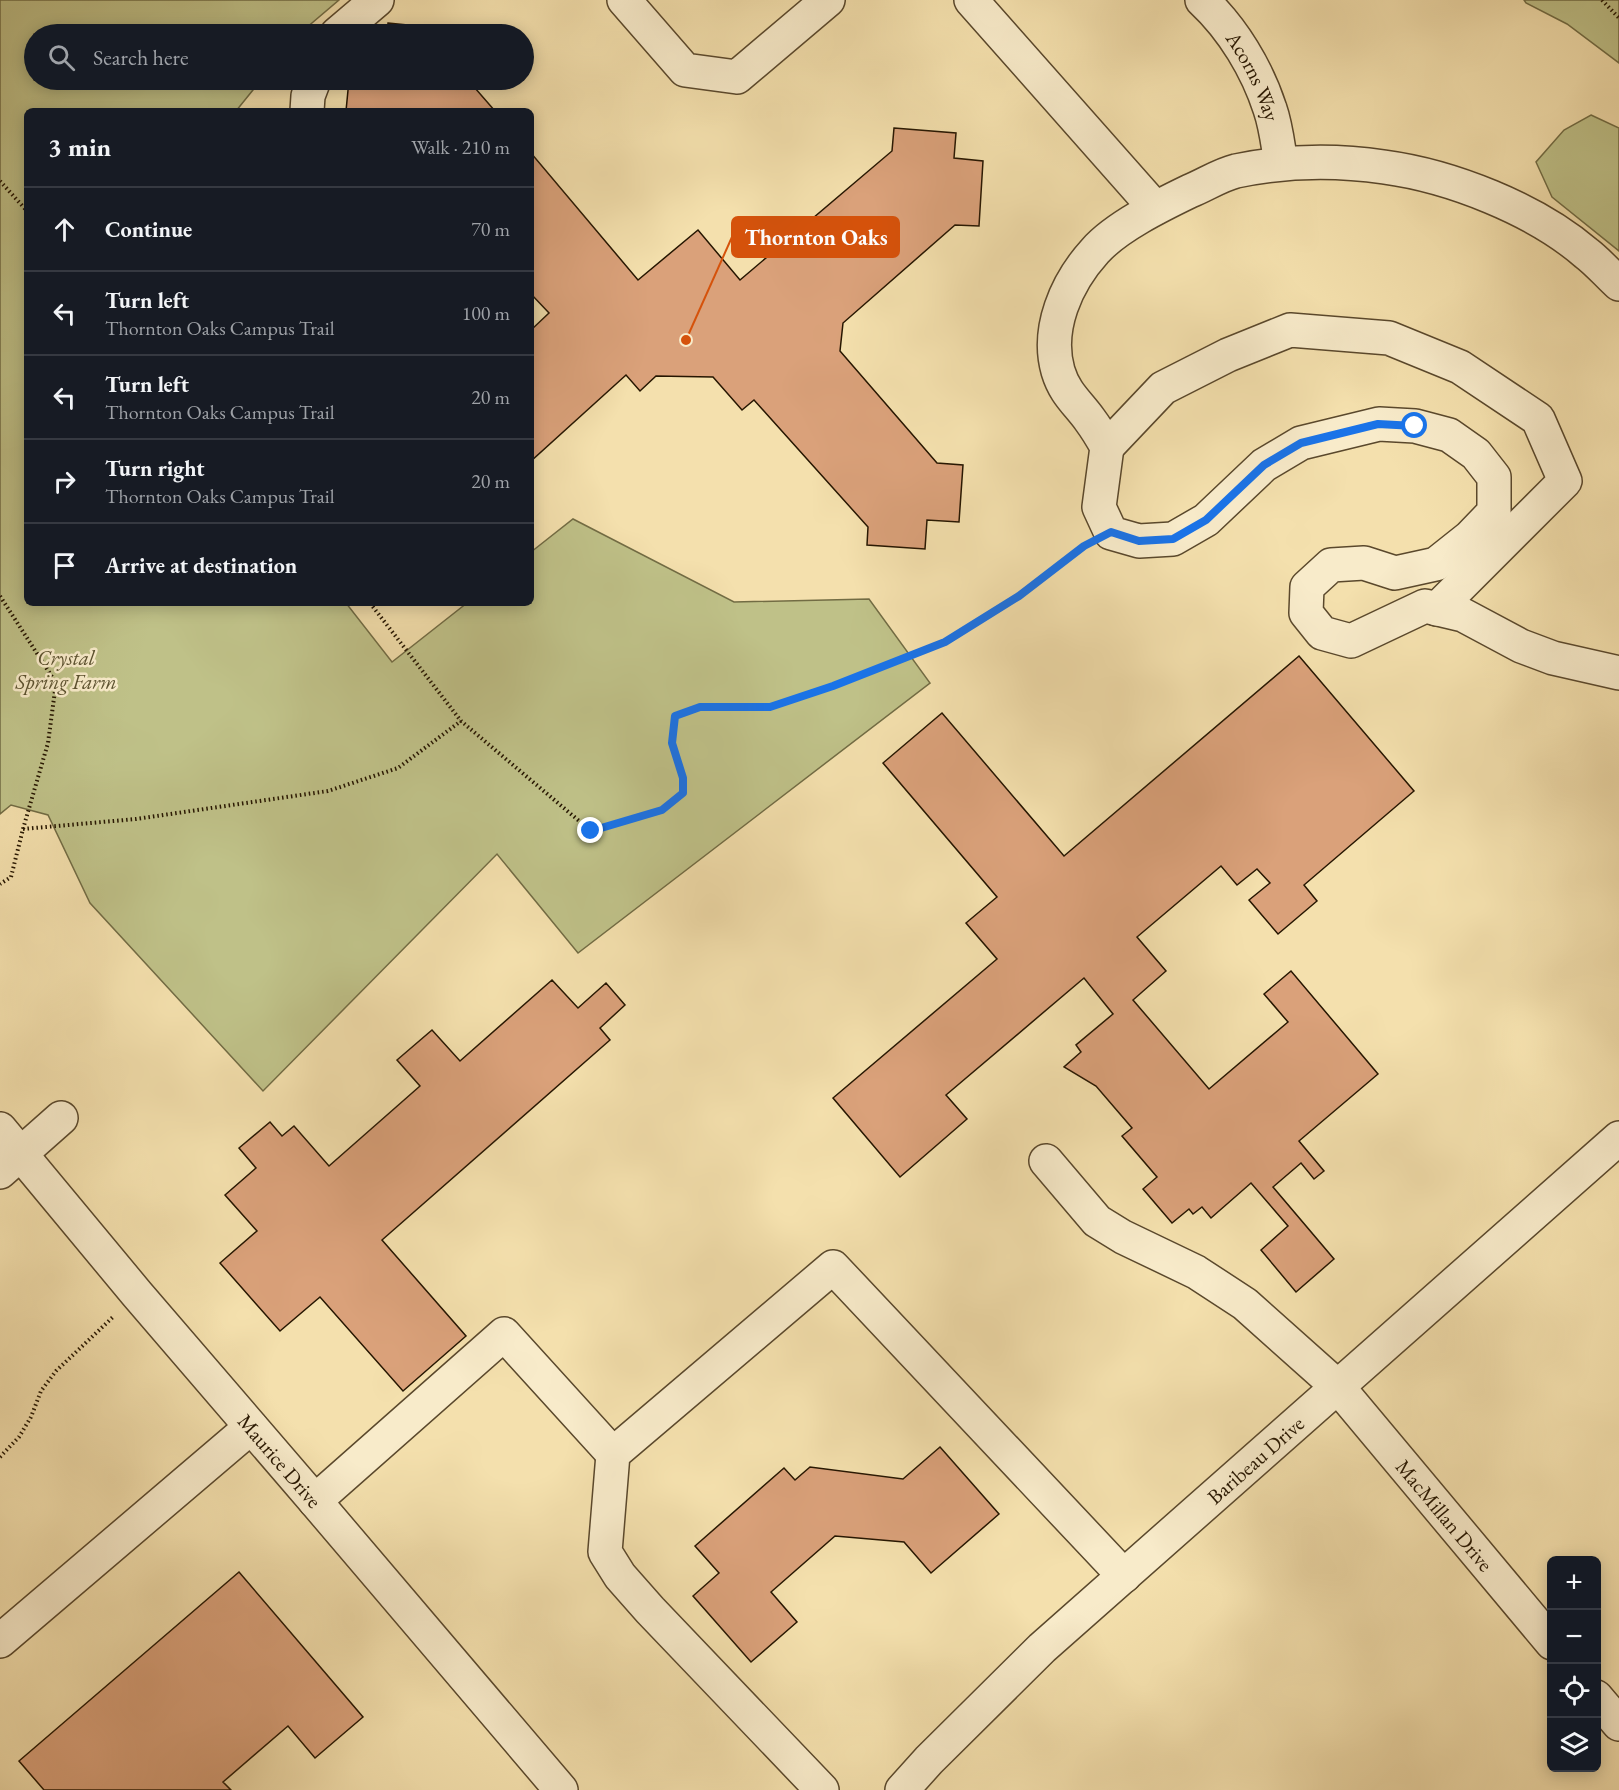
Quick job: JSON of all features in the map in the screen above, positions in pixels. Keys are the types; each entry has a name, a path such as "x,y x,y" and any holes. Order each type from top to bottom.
{"street":[{"path":"349,24 377,0"},
{"path":"624,0 685,70 737,77 828,0"},
{"path":"971,0 1155,208"},
{"name":"Acorns Way","path":"1202,0 1229,31 1260,82 1271,111 1281,164"},
{"path":"307,108 310,90"},
{"path":"1107,447 1089,418 1070,397 1059,372 1053,343 1059,312 1074,280 1095,250 1155,208 1233,172 1281,164 1352,164 1375,166 1449,181 1508,204 1562,234 1586,252 1619,284"},
{"path":"1437,609 1565,481 1538,419 1460,367 1389,338 1290,330 1228,355 1163,388 1107,447 1099,507 1111,532 1139,541 1173,539 1206,520 1264,465 1301,443 1378,424 1415,426 1449,435 1476,454 1494,477 1494,512 1470,537 1436,564 1395,573 1364,563 1330,565 1307,587 1306,613 1322,633 1351,641 1425,606 1437,609 1463,615 1521,646 1553,658 1619,674"},
{"path":"11,1163 61,1118"},
{"name":"Maurice Drive","path":"0,1129 11,1163 137,1294 561,1790"},
{"name":"Baribeau Drive","path":"902,1790 929,1760 1042,1648 1619,1138"},
{"name":"MacMillan Drive","path":"1046,1161 1097,1221 1123,1237 1196,1272 1245,1304 1338,1387 1547,1638"},
{"path":"822,1790 650,1610 620,1576 605,1552 613,1454 833,1267 1124,1576"},
{"path":"315,1500 504,1334 613,1454"},
{"path":"0,1641 251,1427"},
{"path":"1601,1703 1619,1724"}],"path":[{"path":"1602,0 1619,18"},
{"path":"0,181 24,208"},
{"path":"372,606 461,721 591,831 662,810 683,793 683,778 672,743 675,716 700,707 770,707 833,686 945,642 1019,596 1084,546 1111,532"},
{"path":"0,596 56,683 48,743 22,829 11,877 0,884"},
{"path":"22,829 136,819 328,791 398,768 461,721"},
{"path":"0,1457 19,1437 31,1417 41,1391 56,1371 137,1294"}],"green space":[{"name":"Crystal Spring Farm","path":"0,0 339,0 311,24 24,24 24,90 253,90 238,108 24,108 24,606 348,606 392,662 463,606 534,606 534,550 573,519 734,602 869,599 930,683 578,953 497,854 263,1091 90,903 48,815 11,805 0,814"},
{"path":"1524,0 1619,0 1619,63 1567,24"},
{"path":"1591,115 1619,128 1619,251 1552,197 1536,162 1564,130"}],"building":[{"path":"348,90 477,90 492,108 346,108"},
{"path":"894,128 956,133 954,158 983,161 979,226 955,225 843,323 840,351 937,463 963,465 959,522 927,520 925,549 867,545 868,527 754,400 742,410 713,377 656,376 640,391 626,375 534,458 534,327 549,313 534,297 534,157 638,280 698,230 740,280 892,151"},
{"path":"1299,656 1414,791 1304,885 1317,901 1278,934 1249,900 1270,883 1257,869 1237,885 1221,866 1137,937 1166,971 1133,1000 1209,1089 1288,1022 1264,994 1291,971 1378,1074 1299,1141 1324,1171 1314,1179 1301,1163 1273,1187 1334,1259 1296,1292 1261,1250 1288,1226 1251,1183 1211,1218 1202,1207 1193,1214 1189,1209 1172,1223 1143,1189 1157,1177 1122,1136 1132,1128 1096,1086 1064,1067 1081,1052 1076,1045 1113,1014 1084,978 946,1095 967,1119 900,1177 833,1098 997,959 966,923 997,897 883,763 942,713 1064,856"},
{"path":"552,980 578,1008 606,983 625,1005 600,1028 610,1040 382,1240 466,1336 403,1391 320,1297 280,1331 220,1263 257,1231 225,1195 256,1168 239,1148 270,1122 282,1136 294,1126 329,1166 420,1086 397,1060 432,1030 460,1061"},
{"path":"940,1447 999,1514 931,1573 904,1542 835,1536 771,1592 797,1622 751,1662 693,1596 719,1573 695,1546 784,1468 795,1480 810,1467 903,1479"},
{"path":"239,1572 363,1717 315,1758 288,1726 223,1782 231,1790 44,1790 19,1761"}],"place":[{"name":"Thornton Oaks","path":"686,340"}],"route":[{"path":"591,831 662,810 683,793 683,778 672,743 675,716 700,707 770,707 833,686 945,642 1019,596 1084,546 1111,532 1139,541 1173,539 1206,520 1264,465 1301,443 1378,424 1415,426"}]}
